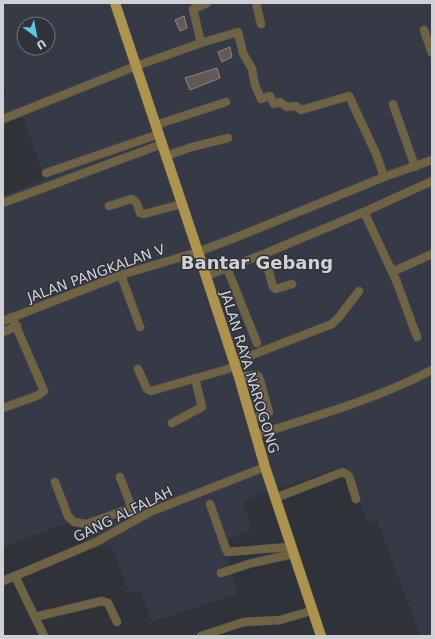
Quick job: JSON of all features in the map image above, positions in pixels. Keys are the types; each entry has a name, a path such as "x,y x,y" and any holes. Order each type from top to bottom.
{"main road":[{"name":"JALAN RAYA NAROGONG","path":"115,3 235,364 265,467 311,611 321,636"}],"street":[{"path":"201,43 193,9 207,3"},
{"path":"256,3 261,24"},
{"path":"424,30 432,53"},
{"path":"3,119 136,66 201,43 238,32 243,53 252,69 255,85 261,99 270,96 274,104 280,102 287,107 296,106 301,110 349,96 377,156 384,177"},
{"path":"46,173 226,102"},
{"path":"393,104 415,167"},
{"path":"166,156 192,147 228,138"},
{"path":"3,203 162,144"},
{"name":"JALAN PANGKALAN V","path":"3,321 121,275 198,252 384,177 432,160"},
{"path":"206,276 264,254 364,212 432,181"},
{"path":"109,206 131,199 135,200 140,212 144,214 182,204"},
{"path":"364,212 396,280 417,337"},
{"path":"264,254 273,287 276,289 292,284"},
{"path":"392,272 432,254"},
{"path":"226,268 257,343"},
{"path":"121,275 140,327"},
{"path":"138,369 147,389 151,391 235,364 332,324 359,291"},
{"path":"3,408 39,395 44,391 12,317"},
{"path":"3,332 17,326"},
{"path":"256,435 379,395 432,370"},
{"path":"239,377 256,375 259,378 269,412 252,419"},
{"path":"172,423 202,407 195,378"},
{"name":"GANG ALFALAH","path":"3,581 96,542 150,512 265,467"},
{"path":"275,498 343,472 349,476 356,499"},
{"path":"120,477 136,519"},
{"path":"55,482 68,516 74,522 87,524 131,508"},
{"path":"210,504 227,552 292,550"},
{"path":"221,573 292,550"},
{"path":"15,576 44,636"},
{"path":"34,617 102,601 108,603 117,622"},
{"path":"201,636 212,634 244,622 280,620 311,611"}],"shaded area":[{"path":"3,3 432,3 432,636 420,636 377,520 367,522 347,465 284,487 263,492 243,503 252,529 224,541 237,594 153,622 139,590 130,593 110,544 91,550 79,519 15,542 3,549 3,196 45,179 23,117 4,124 3,123 3,96 6,95 3,86"}],"building":[{"path":"184,16 187,28 180,31 175,20"},
{"path":"230,47 232,57 222,62 218,52"},
{"path":"217,68 220,78 190,90 185,78"}],"district":[{"name":"Bantar Gebang","path":"257,262"}]}
